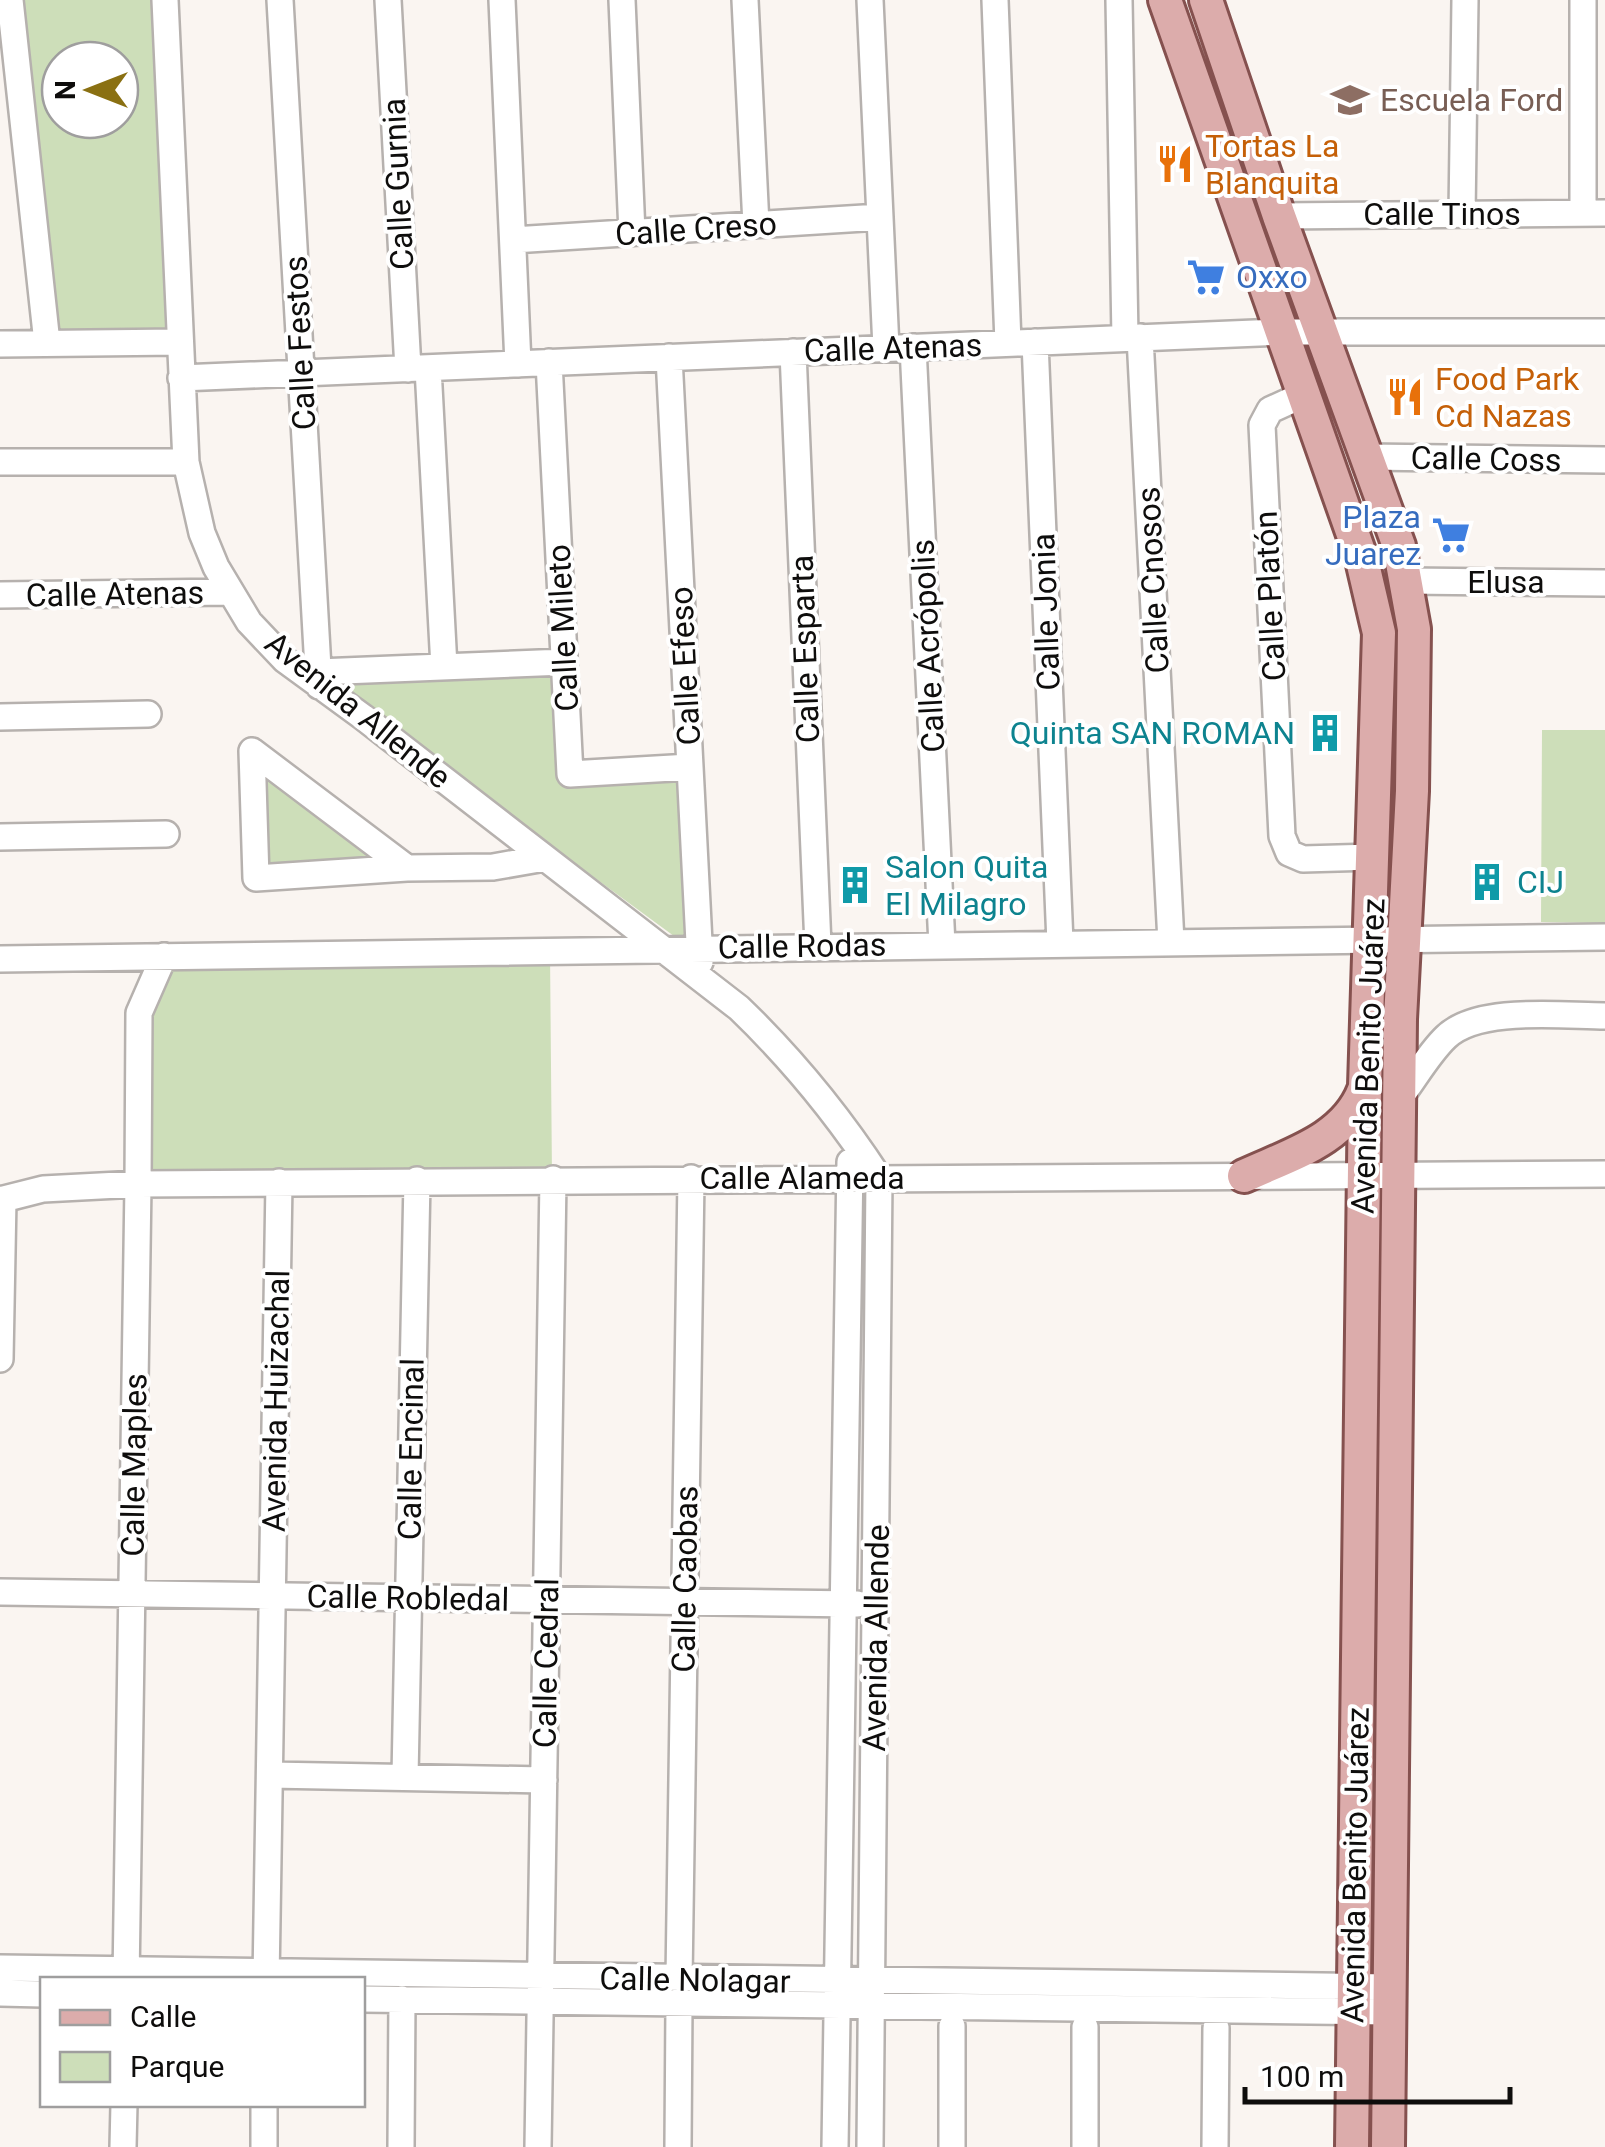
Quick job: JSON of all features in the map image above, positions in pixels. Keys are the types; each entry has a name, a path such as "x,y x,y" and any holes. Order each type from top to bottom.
{"main road":[{"name":"Avenida Benito Juárez","path":"1165,0 1362,560 1377,614 1380,652 1365,1086 1352,2147"},
{"name":"Avenida Benito Juárez","path":"1206,0 1320,332 1399,546 1407,581 1415,674 1399,1100 1388,2147"},
{"path":"1244,1176 1324,1138 1346,1123 1357,1109 1365,1086"}],"street":[{"path":"10,0 47,343"},
{"name":"Avenida Allende","path":"166,0 186,462 202,534 229,592 285,660 318,679 544,858 700,975 785,1052 879,1178 870,2147"},
{"name":"Calle Festos","path":"280,0 318,679"},
{"name":"Calle Gurnia","path":"388,0 444,667"},
{"path":"502,0 518,364"},
{"path":"622,0 632,233"},
{"path":"745,0 756,225"},
{"path":"870,0 886,348"},
{"path":"996,0 1008,343"},
{"name":"Calle Cnosos","path":"1118,0 1133,338 1172,942"},
{"path":"1462,214 1466,0"},
{"path":"1584,0 1594,213"},
{"name":"Calle Tinos","path":"1279,216 1594,213"},
{"name":"Calle Creso","path":"513,240 880,218"},
{"name":"Calle Atenas","path":"180,378 1280,332 1605,332"},
{"path":"0,344 179,342"},
{"name":"Calle Jonia","path":"1035,342 1060,943"},
{"name":"Calle Acrópolis","path":"913,347 942,945"},
{"name":"Calle Esparta","path":"793,352 818,946"},
{"name":"Calle Efeso","path":"669,357 700,975"},
{"name":"Calle Mileto","path":"549,362 570,774 690,767"},
{"name":"Calle Platón","path":"1303,395 1270,410 1262,424 1282,836 1290,853 1303,859 1373,857"},
{"name":"Calle Coss","path":"1366,457 1605,460"},
{"path":"0,462 186,462"},
{"name":"Elusa","path":"1407,581 1605,583"},
{"name":"Calle Atenas","path":"0,595 229,592"},
{"path":"318,679 444,667 564,662"},
{"path":"0,717 148,714"},
{"path":"407,868 252,751 256,878 493,867 544,858"},
{"path":"0,837 166,834"},
{"name":"Calle Rodas","path":"0,958 1605,938"},
{"name":"Calle Maples","path":"126,1975 139,1013 164,956"},
{"path":"1399,1100 1445,1038 1474,1021 1605,1016"},
{"name":"Avenida Allende","path":"835,2147 848,1178 852,1137"},
{"name":"Calle Alameda","path":"2,1199 43,1189 138,1184 1605,1174"},
{"name":"Calle Caobas","path":"678,2147 692,1178"},
{"name":"Calle Cedral","path":"538,2147 554,1179"},
{"name":"Calle Encinal","path":"405,1777 416,1180"},
{"name":"Avenida Huizachal","path":"266,1976 279,1182"},
{"path":"0,1359 2,1199"},
{"name":"Calle Robledal","path":"0,1592 876,1604"},
{"path":"270,1775 544,1780"},
{"name":"Calle Nolagar","path":"0,1968 126,1975 266,1976"},
{"name":"Calle Nolagar","path":"365,1981 679,1992 1391,2000"},
{"name":"Calle Nolagar","path":"365,1999 402,2000 540,1989"},
{"path":"0,1993 40,1994"},
{"path":"400,2147 402,2000"},
{"path":"952,2026 952,2147"},
{"path":"1084,2147 1086,2027"},
{"path":"1215,2147 1216,2028"},
{"path":"123,2147 124,2107"},
{"path":"264,2107 264,2147"}],"green space":[{"path":"16,0 154,0 172,335 55,339"},
{"path":"567,660 577,779 687,775 694,943 678,939 328,682"},
{"path":"1542,730 1605,730 1605,923 1541,922"},
{"path":"254,755 403,867 259,876"},
{"path":"550,952 552,1178 141,1182 141,1015 166,959"}],"place":[{"name":"Escuela Ford","path":"1350,100"},
{"name":"Tortas La Blanquita","path":"1175,164"},
{"name":"Oxxo","path":"1206,277"},
{"name":"Food Park Cd Nazas","path":"1405,397"},
{"name":"Plaza Juarez","path":"1451,535"},
{"name":"Quinta SAN ROMAN","path":"1325,733"},
{"name":"CIJ","path":"1487,882"},
{"name":"Salon Quita El Milagro","path":"855,885"}]}
